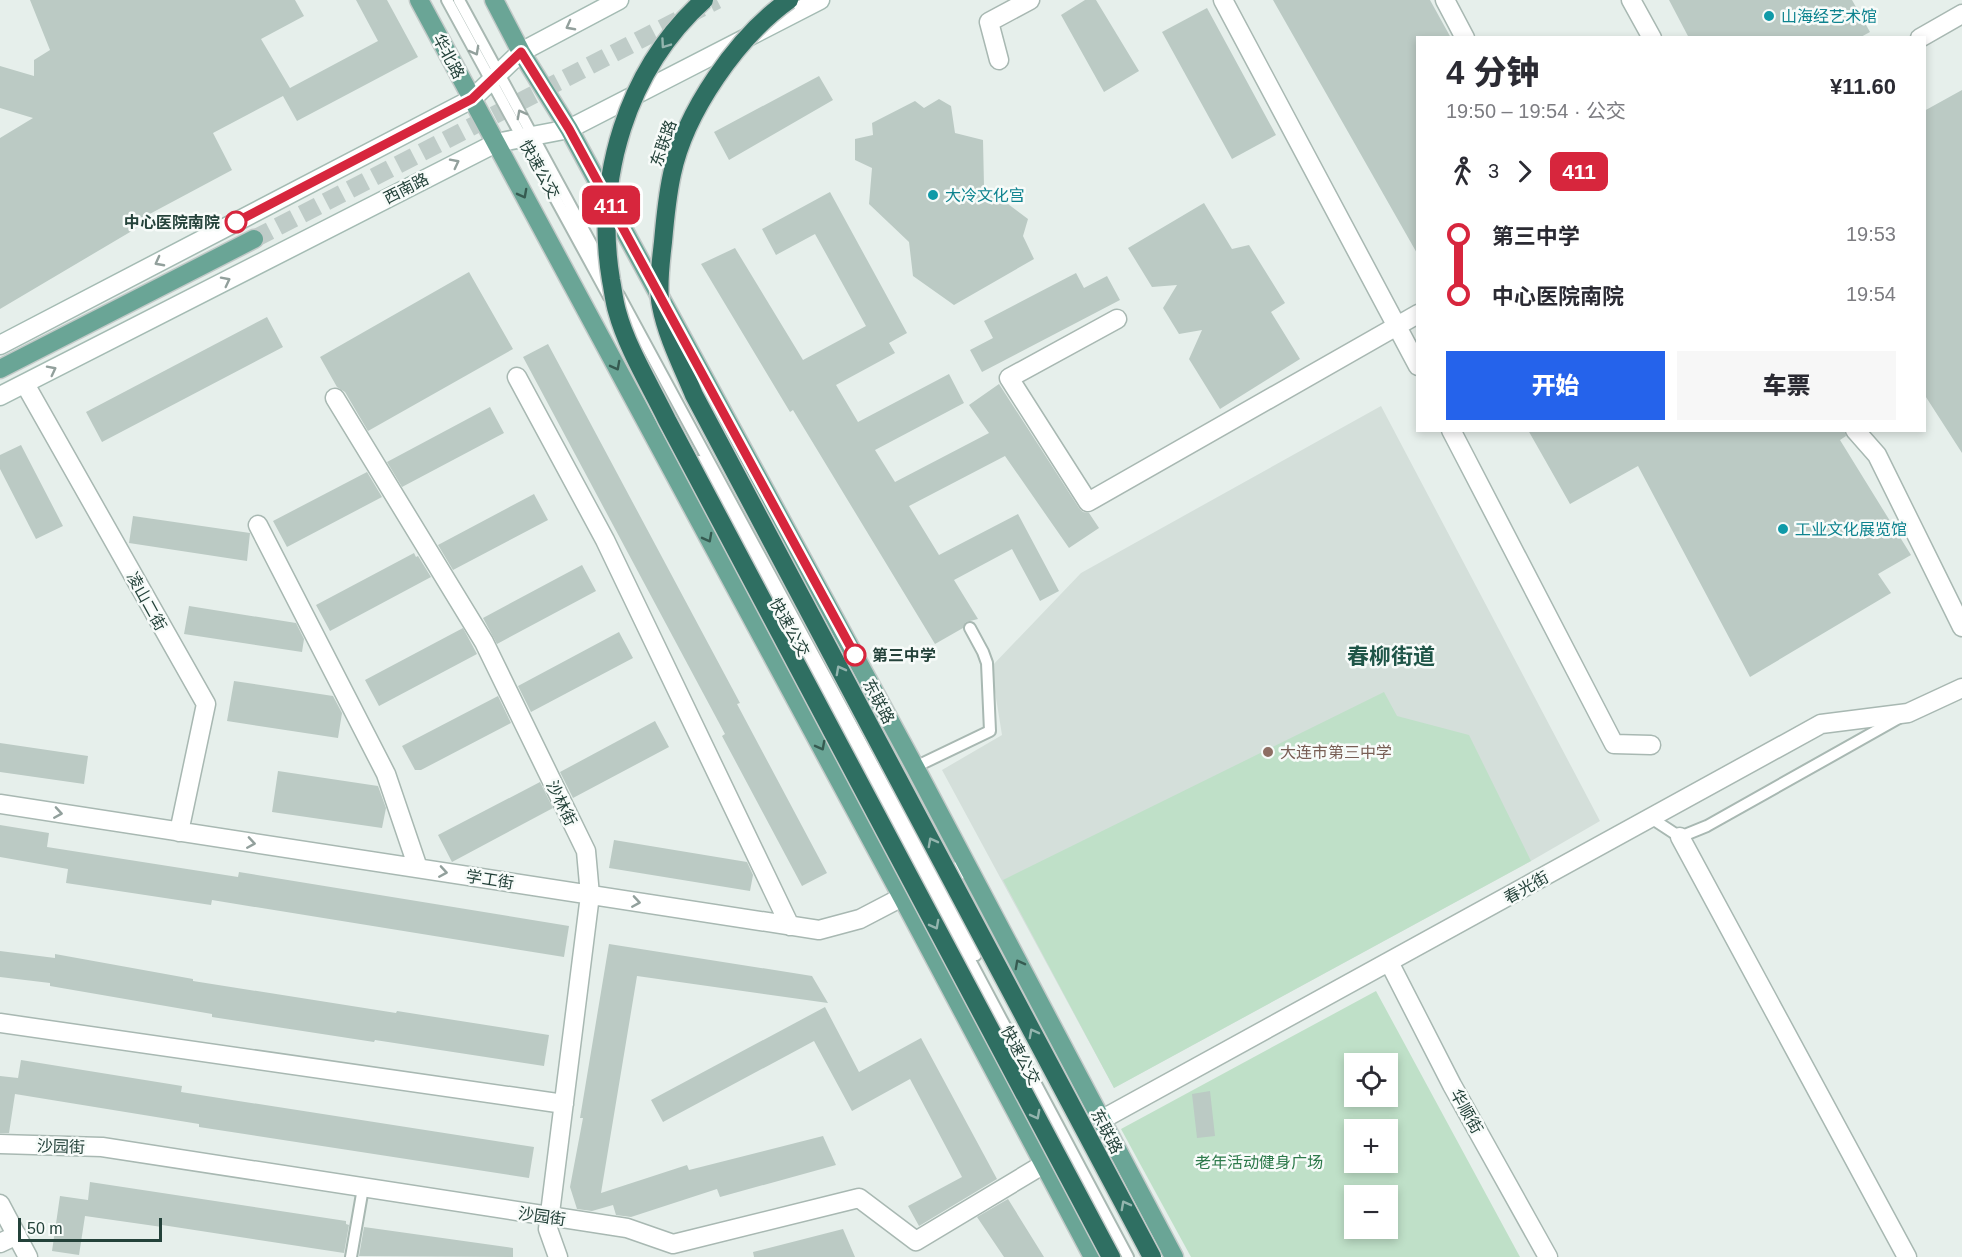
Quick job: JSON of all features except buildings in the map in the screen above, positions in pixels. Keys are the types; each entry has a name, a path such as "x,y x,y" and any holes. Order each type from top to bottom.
{"highway":[{"path":"704,0 674,32 652,63 631,100 618,142 609,184 606,224 609,266 617,311 641,368 667,420 1111,1257"},
{"name":"东联路","path":"789,0 732,56 713,81 681,142 672,173 666,208 660,303 673,346 694,395 1152,1257"}],"main road":[{"name":"华北路","path":"419,0 1093,1257"},
{"path":"494,0 521,52 569,129 915,767 1174,1257"},
{"path":"0,369 254,239"}],"street":[{"path":"2,339 472,99 521,52 620,0"},
{"name":"西南路","path":"0,396 496,143 569,129 820,0"},
{"path":"999,60 989,22 1030,0"},
{"path":"1223,0 1416,362"},
{"path":"1445,0 1464,36"},
{"path":"1631,0 1651,36"},
{"path":"1924,36 1962,14"},
{"path":"1117,319 1009,378 1088,502 1416,315"},
{"path":"517,377 605,540 790,926"},
{"name":"凌山二街","path":"25,384 206,704 179,832"},
{"name":"沙林街","path":"335,398 484,642 586,851 590,895 548,1229 558,1257"},
{"path":"1452,432 1614,744 1651,745"},
{"path":"1857,432 1877,455 1962,627"},
{"path":"258,525 386,774 418,868"},
{"name":"春光街","path":"1101,1120 1821,724 1908,713 1962,688"},
{"name":"学工街","path":"0,804 819,930 860,919 932,881 968,867"},
{"path":"1680,837 1907,1257"},
{"name":"华顺街","path":"1389,962 1452,1085 1548,1257"},
{"path":"0,1023 564,1104"},
{"name":"沙园街","path":"0,1144 102,1147 627,1228 673,1244 860,1198 916,1241 1044,1164"},
{"path":"0,1204 28,1257"},
{"path":"0,1243 17,1235"}],"lane":[{"name":"快速公交","path":"447,0 495,77"},
{"name":"快速公交","path":"459,0 495,77 1136,1257"},
{"path":"915,767 990,731 987,663 970,628"},
{"path":"1651,818 1680,837 1707,826 1908,713"},
{"name":"快速公交","path":"932,881 1128,1257"},
{"path":"351,1257 363,1188"}],"shaded area":[{"name":"大连市第三中学","path":"1381,406 1600,821 1531,861 1114,1088 942,770 1002,735 991,667 1081,573"}],"green space":[{"path":"1384,692 1397,716 1469,735 1531,861 1114,1088 1003,880"},
{"name":"老年活动健身广场","path":"1376,991 1520,1257 1191,1257 1121,1129"}],"tunnel":[{"path":"254,239 717,0"}],"bus line":[{"name":"411","path":"236,222 472,99 521,52 569,129 855,655"}],"place":[{"name":"山海经艺术馆","path":"1769,16"},
{"name":"大冷文化宫","path":"933,195"},
{"name":"中心医院南院","path":"236,222"},
{"name":"工业文化展览馆","path":"1783,529"},
{"name":"第三中学","path":"855,655"},
{"name":"大连市第三中学","path":"1268,752"}],"district":[{"name":"春柳街道","path":"1391,656"}]}
